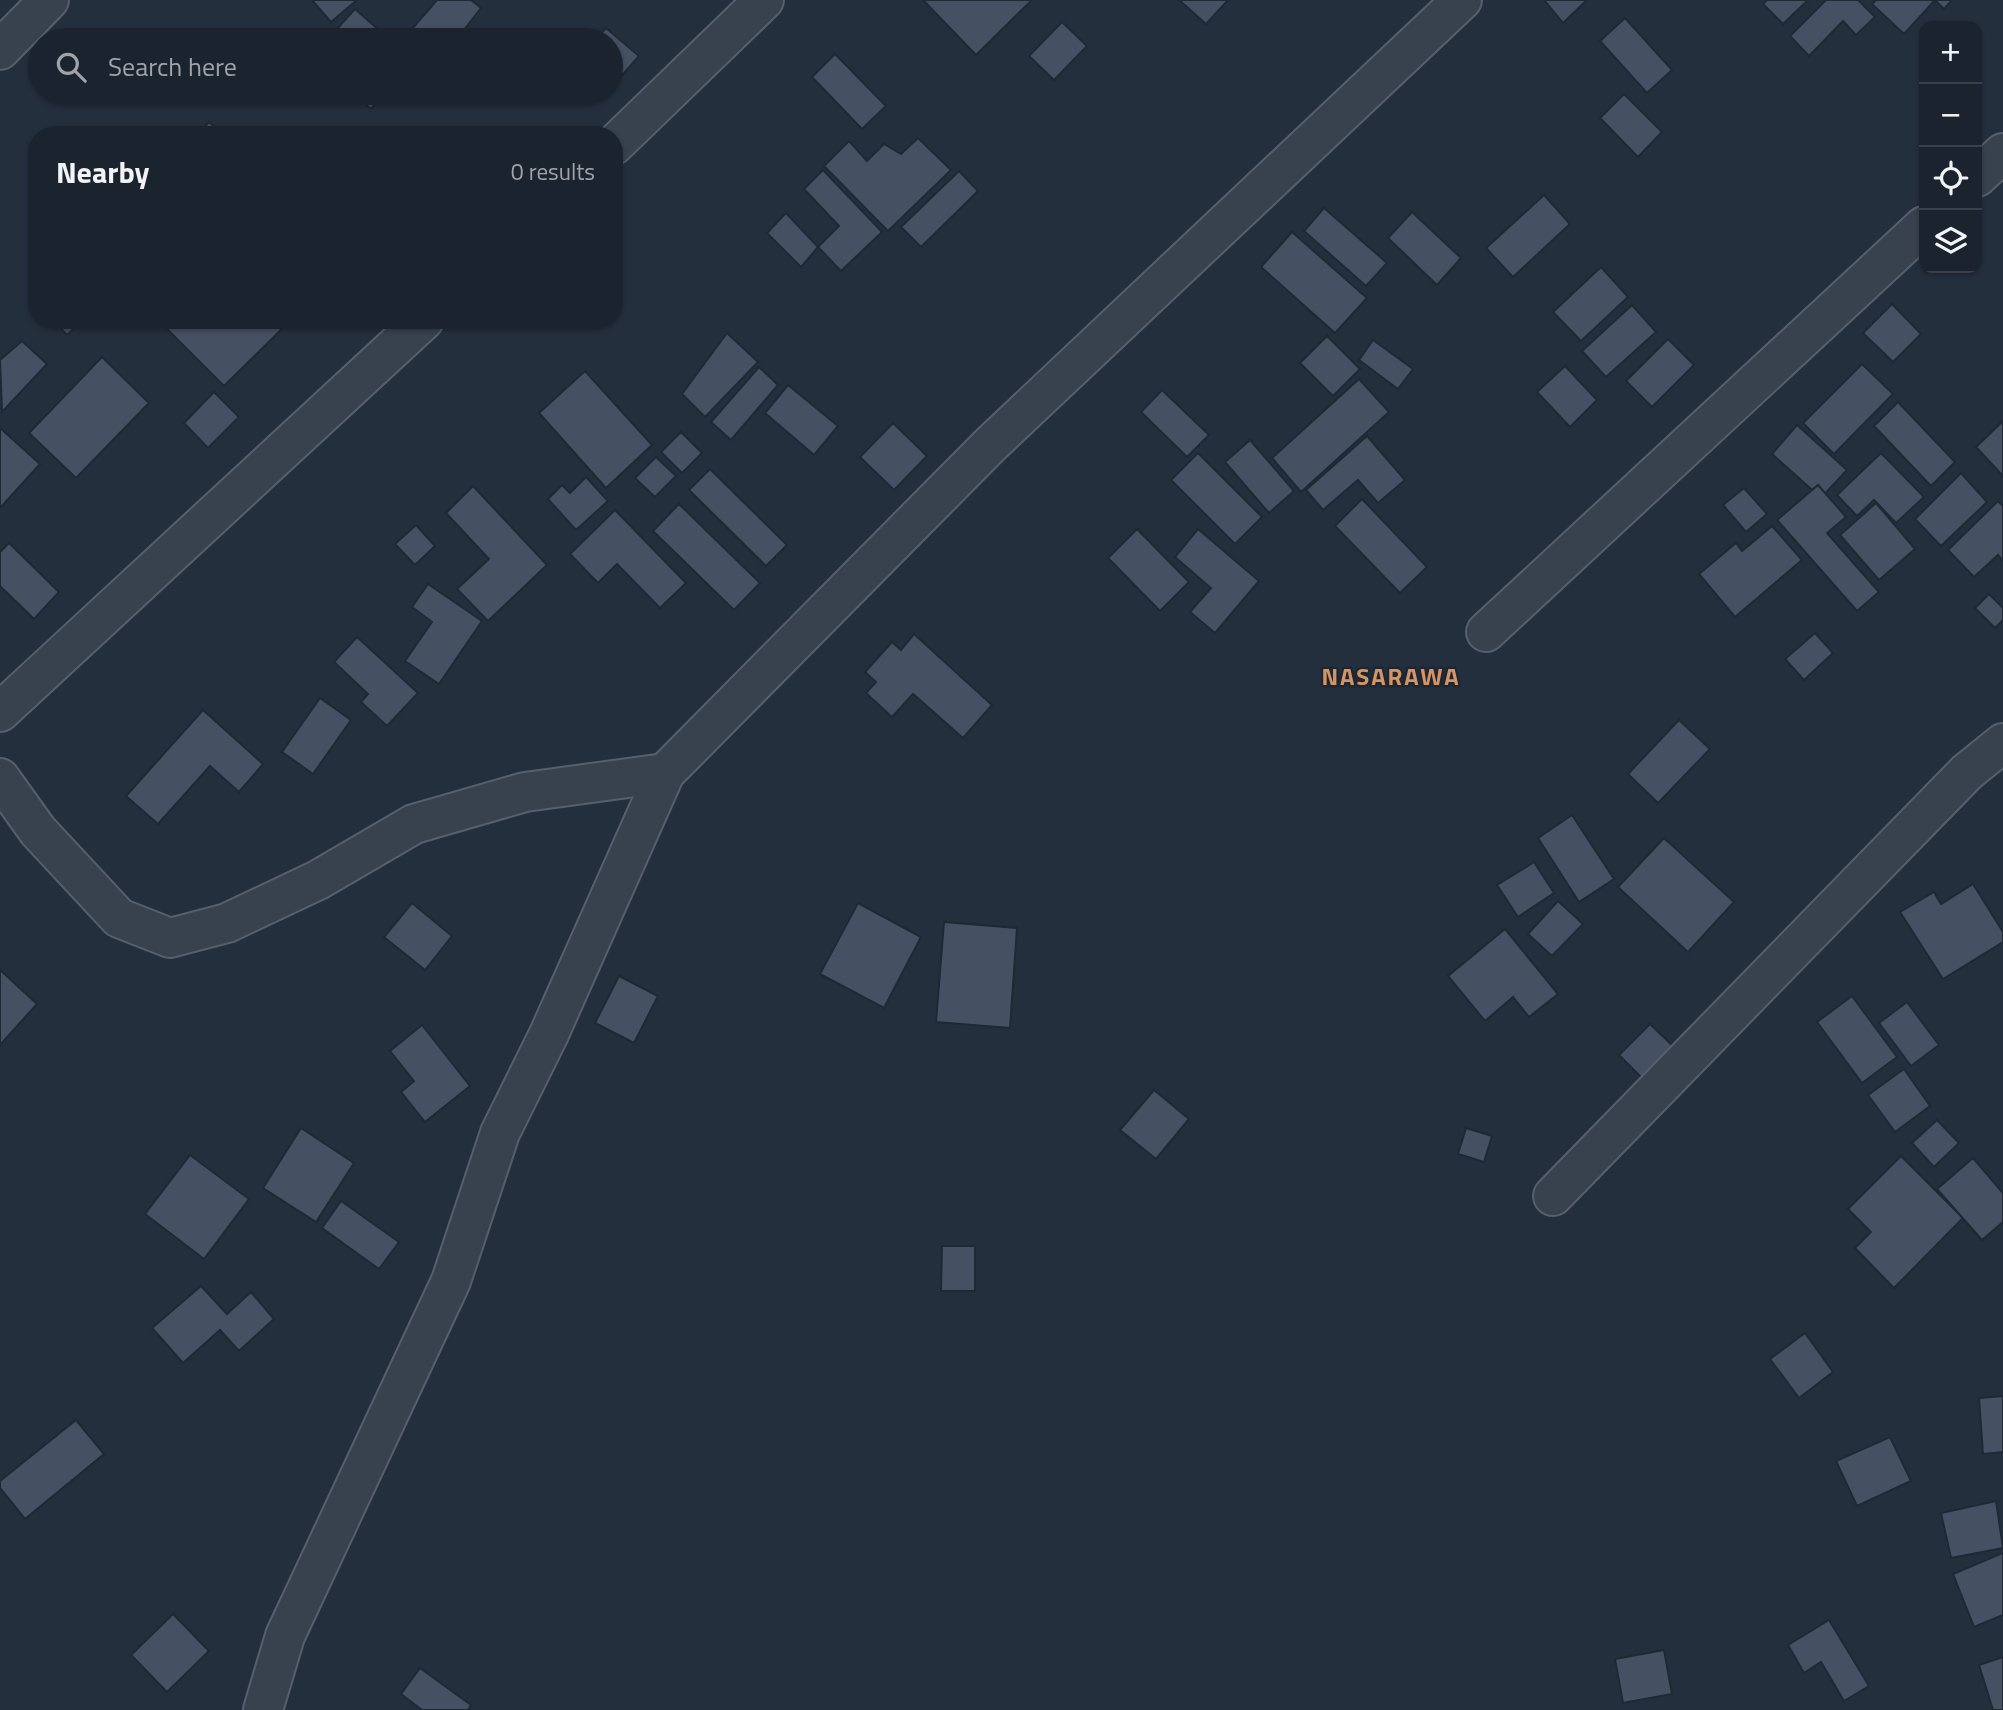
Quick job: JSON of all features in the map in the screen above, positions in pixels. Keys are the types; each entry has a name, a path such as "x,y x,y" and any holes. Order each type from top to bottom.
{"street":[{"path":"0,50 49,0"},
{"path":"623,136 764,0"},
{"path":"263,1710 285,1636 451,1281 499,1133 549,1034 666,773 990,444 1462,0"},
{"path":"1982,172 2003,153"},
{"path":"1486,632 1919,231"},
{"path":"0,712 414,329"},
{"path":"1553,1196 1967,772 2003,743"},
{"path":"0,778 38,831 120,918 170,938 238,917 318,880 414,824 525,792 666,773"}],"building":[{"path":"312,0 357,0 331,22"},
{"path":"437,0 471,0 481,8 465,28 413,28"},
{"path":"923,0 1032,0 976,55"},
{"path":"1179,0 1228,0 1206,24"},
{"path":"1544,0 1587,0 1563,23"},
{"path":"1767,0 1808,0 1783,24 1763,4"},
{"path":"1826,0 1858,0 1875,17 1856,35 1843,21 1809,56 1790,36"},
{"path":"1876,0 1935,0 1904,34 1872,4"},
{"path":"1935,0 1952,0 1944,9"},
{"path":"355,9 377,28 338,28"},
{"path":"1625,18 1672,70 1647,93 1600,41"},
{"path":"1062,22 1087,46 1054,80 1029,56"},
{"path":"623,42 639,56 623,74"},
{"path":"835,54 886,106 862,129 812,77"},
{"path":"1624,94 1662,132 1638,157 1600,118"},
{"path":"918,138 951,170 888,231 824,166 849,141 867,161 884,144 901,154"},
{"path":"823,170 882,232 841,271 818,247 839,226 804,189"},
{"path":"959,171 978,191 921,247 901,227"},
{"path":"1544,195 1570,224 1513,277 1486,248"},
{"path":"1324,208 1387,263 1366,286 1304,231"},
{"path":"1412,212 1461,258 1437,285 1388,238"},
{"path":"786,213 818,247 801,267 767,233"},
{"path":"1292,232 1367,298 1335,333 1261,267"},
{"path":"1601,267 1628,297 1581,341 1553,312"},
{"path":"1892,304 1921,334 1893,362 1863,333"},
{"path":"1632,305 1656,332 1606,377 1582,351"},
{"path":"61,329 73,329 67,335"},
{"path":"167,329 282,329 224,386"},
{"path":"727,333 758,362 705,417 682,394"},
{"path":"1327,336 1360,369 1333,396 1300,363"},
{"path":"1668,339 1694,365 1652,407 1626,381"},
{"path":"1373,340 1413,369 1398,389 1359,360"},
{"path":"22,341 47,364 2,412 0,360"},
{"path":"102,357 149,403 76,478 29,433"},
{"path":"1862,364 1893,394 1834,454 1803,423"},
{"path":"1565,366 1597,400 1570,427 1537,392"},
{"path":"759,367 778,385 731,440 711,422"},
{"path":"585,371 652,445 606,488 539,413"},
{"path":"1359,379 1389,412 1301,492 1272,458"},
{"path":"788,385 838,426 814,455 765,413"},
{"path":"1162,390 1209,435 1187,457 1141,412"},
{"path":"214,392 239,417 208,448 184,423"},
{"path":"1898,402 1955,462 1931,486 1874,426"},
{"path":"2003,421 2003,476 1976,447"},
{"path":"893,423 927,456 894,490 860,457"},
{"path":"1797,425 1847,470 1821,498 1772,454"},
{"path":"0,428 40,464 0,508"},
{"path":"681,432 702,453 682,473 661,452"},
{"path":"1367,436 1405,480 1378,503 1358,480 1323,510 1306,490"},
{"path":"1250,440 1294,491 1269,513 1225,462"},
{"path":"1198,453 1262,517 1235,544 1171,480"},
{"path":"1881,453 1924,497 1896,523 1874,500 1857,516 1837,495"},
{"path":"656,457 676,476 655,497 635,478"},
{"path":"710,469 787,545 766,566 689,490"},
{"path":"1961,473 1987,502 1941,546 1915,519"},
{"path":"586,477 608,501 576,530 548,499 562,485 570,493"},
{"path":"1818,485 1846,517 1827,533 1879,592 1857,611 1777,520"},
{"path":"473,486 547,565 488,621 457,589 489,559 446,513"},
{"path":"1744,488 1767,514 1746,532 1723,505"},
{"path":"1362,499 1427,567 1400,593 1335,526"},
{"path":"1998,501 2003,506 2003,561 1998,555 1974,577 1948,550"},
{"path":"1876,503 1915,549 1879,580 1840,535"},
{"path":"679,504 760,583 734,610 653,531"},
{"path":"615,510 686,583 660,608 617,564 598,583 570,554"},
{"path":"416,525 435,546 415,565 395,544"},
{"path":"1772,526 1802,560 1735,617 1699,574 1736,543 1742,551"},
{"path":"1137,529 1189,582 1160,611 1108,558"},
{"path":"1198,529 1259,581 1215,633 1190,612 1211,588 1175,557"},
{"path":"9,543 59,592 34,619 0,586 0,552"},
{"path":"428,584 482,621 439,684 405,661 432,622 412,607"},
{"path":"1989,594 2003,608 2003,620 1995,628 1975,608"},
{"path":"1815,633 1833,653 1804,680 1785,659"},
{"path":"914,634 992,705 963,738 913,694 892,717 866,693 876,682 865,672 892,642 901,650"},
{"path":"357,637 418,693 387,726 361,702 368,694 334,662"},
{"path":"320,698 351,720 313,774 282,752"},
{"path":"203,710 263,764 239,792 210,766 158,824 126,796"},
{"path":"1679,720 1710,749 1658,803 1628,774"},
{"path":"1572,815 1614,879 1579,902 1538,838"},
{"path":"1664,838 1734,902 1688,952 1618,887"},
{"path":"1534,862 1554,893 1518,917 1497,885"},
{"path":"1973,884 2003,932 2003,942 1943,979 1900,912 1934,892 1941,904"},
{"path":"1558,901 1583,924 1552,956 1528,934"},
{"path":"412,903 452,936 425,970 384,937"},
{"path":"858,903 921,937 884,1008 820,974"},
{"path":"944,922 1017,928 1010,1028 936,1022"},
{"path":"1505,929 1558,994 1529,1017 1513,997 1485,1021 1448,976"},
{"path":"0,970 37,1004 0,1045"},
{"path":"619,976 658,996 634,1043 595,1023"},
{"path":"1852,996 1897,1057 1862,1083 1817,1022"},
{"path":"1907,1002 1939,1045 1911,1066 1879,1023"},
{"path":"1650,1024 1676,1049 1645,1081 1619,1055"},
{"path":"422,1025 470,1086 425,1122 401,1092 414,1081 390,1051"},
{"path":"1904,1069 1930,1106 1895,1132 1868,1095"},
{"path":"1154,1090 1189,1119 1156,1159 1120,1130"},
{"path":"1937,1120 1959,1143 1934,1167 1912,1143"},
{"path":"301,1128 354,1163 316,1222 263,1188"},
{"path":"1466,1128 1492,1136 1484,1162 1458,1154"},
{"path":"190,1155 249,1199 204,1259 145,1214"},
{"path":"1901,1156 1963,1218 1894,1288 1855,1248 1871,1232 1848,1209"},
{"path":"1973,1158 2003,1193 2003,1222 1982,1240 1937,1189"},
{"path":"341,1201 399,1242 379,1269 322,1228"},
{"path":"942,1246 975,1246 975,1291 941,1291"},
{"path":"201,1286 227,1314 251,1292 274,1319 239,1351 220,1330 183,1363 152,1328"},
{"path":"1805,1333 1833,1372 1799,1398 1770,1359"},
{"path":"2003,1396 2003,1452 1983,1454 1979,1398"},
{"path":"76,1420 104,1454 25,1519 0,1488 0,1481"},
{"path":"1890,1437 1911,1481 1857,1506 1836,1461"},
{"path":"1996,1501 2003,1548 1951,1558 1941,1513"},
{"path":"2003,1553 2003,1615 1974,1627 1953,1574"},
{"path":"173,1614 209,1651 167,1692 131,1655"},
{"path":"1829,1620 1869,1686 1844,1701 1821,1662 1804,1673 1788,1645"},
{"path":"1664,1650 1672,1694 1623,1703 1615,1659"},
{"path":"2003,1657 2003,1710 1993,1710 1979,1665"},
{"path":"420,1668 471,1705 468,1710 422,1710 401,1694"}],"district":[{"name":"NASARAWA","path":"1391,676"}]}
